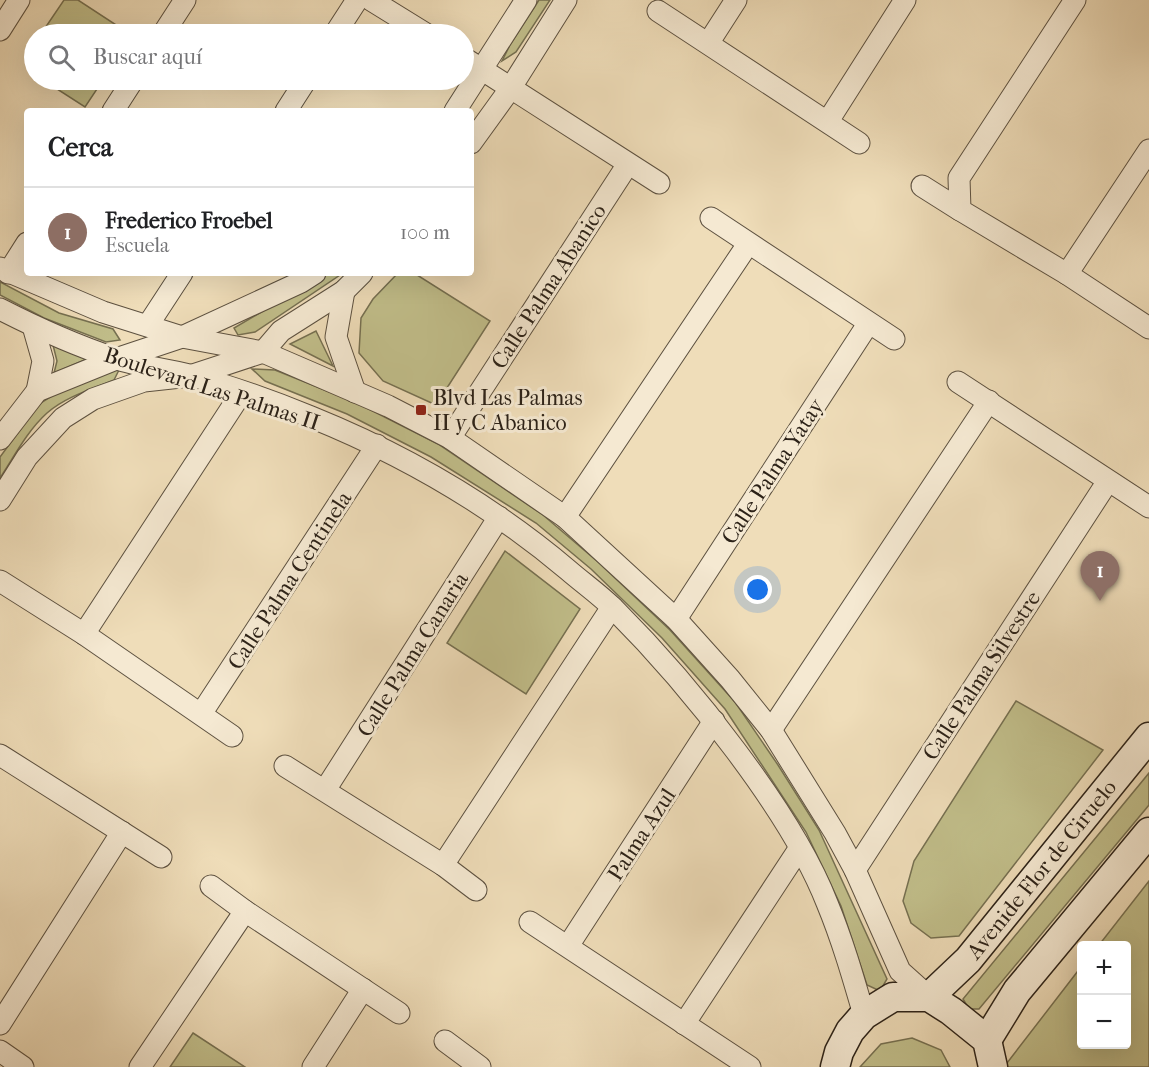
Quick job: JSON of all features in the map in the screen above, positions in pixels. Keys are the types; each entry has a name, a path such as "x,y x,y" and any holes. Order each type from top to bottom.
{"main road":[{"name":"Avenide Flor de Ciruelo","path":"929,998 968,960 1149,737"},
{"path":"835,1067 839,1052 850,1031 864,1015 893,997 929,998 951,1011 990,1053 1017,991 1149,832"}],"street":[{"path":"0,30 19,0"},
{"path":"169,24 185,0"},
{"path":"341,24 357,0"},
{"path":"371,0 410,24"},
{"path":"474,81 526,0"},
{"path":"474,139 510,88 566,0"},
{"path":"709,42 736,0"},
{"path":"828,121 905,0"},
{"path":"960,210 959,178 1075,0"},
{"path":"658,11 709,42 860,143"},
{"path":"474,64 659,183"},
{"path":"115,108 127,90"},
{"path":"288,108 300,90"},
{"path":"457,108 468,90"},
{"path":"1067,274 1149,150"},
{"name":"Calle Palma Abanico","path":"450,438 628,164"},
{"path":"922,186 1067,274 1149,328"},
{"path":"711,218 868,324 894,339"},
{"path":"565,517 748,244"},
{"path":"4,270 24,247"},
{"name":"Boulevard Las Palmas II","path":"4,270 103,312 182,337 263,352 355,392 450,438 565,517 676,619 730,679 771,730 835,833 855,870 900,971 929,998"},
{"path":"38,391 116,359 182,337 310,276"},
{"path":"0,500 27,457 63,418 93,399 144,381 190,376 263,352 281,332 344,291 359,276"},
{"path":"148,325 189,277"},
{"path":"344,291 336,337 355,392"},
{"name":"Boulevard Las Palmas II","path":"0,309 33,326 116,359 190,376 242,392 309,416 377,445 440,479 536,543 612,607 684,685 762,786 826,901 854,977 864,1015"},
{"name":"Calle Palma Yatay","path":"676,619 868,324"},
{"path":"0,439 38,391 43,361 33,326"},
{"path":"958,382 1149,507"},
{"path":"84,634 242,392"},
{"path":"771,730 989,401"},
{"name":"Calle Palma Centinela","path":"201,714 377,445"},
{"name":"Calle Palma Silvestre","path":"855,870 1108,481"},
{"name":"Calle Palma Canaria","path":"325,790 499,517"},
{"path":"0,581 84,634 232,736"},
{"path":"443,864 612,607"},
{"name":"Palma Azul","path":"568,946 714,721"},
{"path":"0,756 161,857"},
{"path":"285,766 443,864 476,890"},
{"path":"0,1024 122,832"},
{"path":"684,1024 799,849"},
{"path":"211,886 399,1013"},
{"path":"140,1067 245,911"},
{"path":"530,922 750,1067"},
{"path":"313,1067 363,989"},
{"path":"445,1041 480,1067"},
{"path":"0,1052 23,1067"}],"shaded area":[{"path":"64,0 78,0 115,24 48,24"},
{"path":"539,0 550,0 516,52 502,61 510,45"},
{"path":"59,90 96,90 85,107"},
{"path":"323,276 339,276 255,332 238,335 234,328"},
{"path":"395,276 419,276 490,321 436,405 383,381 359,353 361,318 373,299"},
{"path":"0,282 59,313 113,329 120,340 106,342 44,318 0,295"},
{"path":"316,331 333,366 290,344"},
{"path":"53,345 87,359 54,373 57,361"},
{"path":"120,368 114,380 70,398 47,413 27,436 0,478 0,457 39,404 63,389"},
{"path":"252,369 275,370 357,403 438,444 543,515 598,562 670,630 735,702 819,830 887,979 880,991 867,985 841,906 806,832 725,709 662,638 591,569 536,523 431,457 347,414 265,381"},
{"path":"505,551 580,609 526,694 447,643"},
{"path":"1016,701 1103,750 959,936 931,938 911,923 903,901 914,861"},
{"path":"1149,773 1149,805 979,1009 969,1009 963,999"},
{"path":"1149,881 1149,1067 1007,1067 1007,1063 1077,972 1077,1049 1131,1049 1131,941 1102,941"},
{"path":"193,1033 245,1067 170,1067"},
{"path":"912,1038 941,1050 950,1067 860,1067 881,1044"}],"place":[{"name":"Blvd Las Palmas II y C Abanico","path":"421,410"},
{"name":"Frederico Froebel","path":"1100,601"}]}
